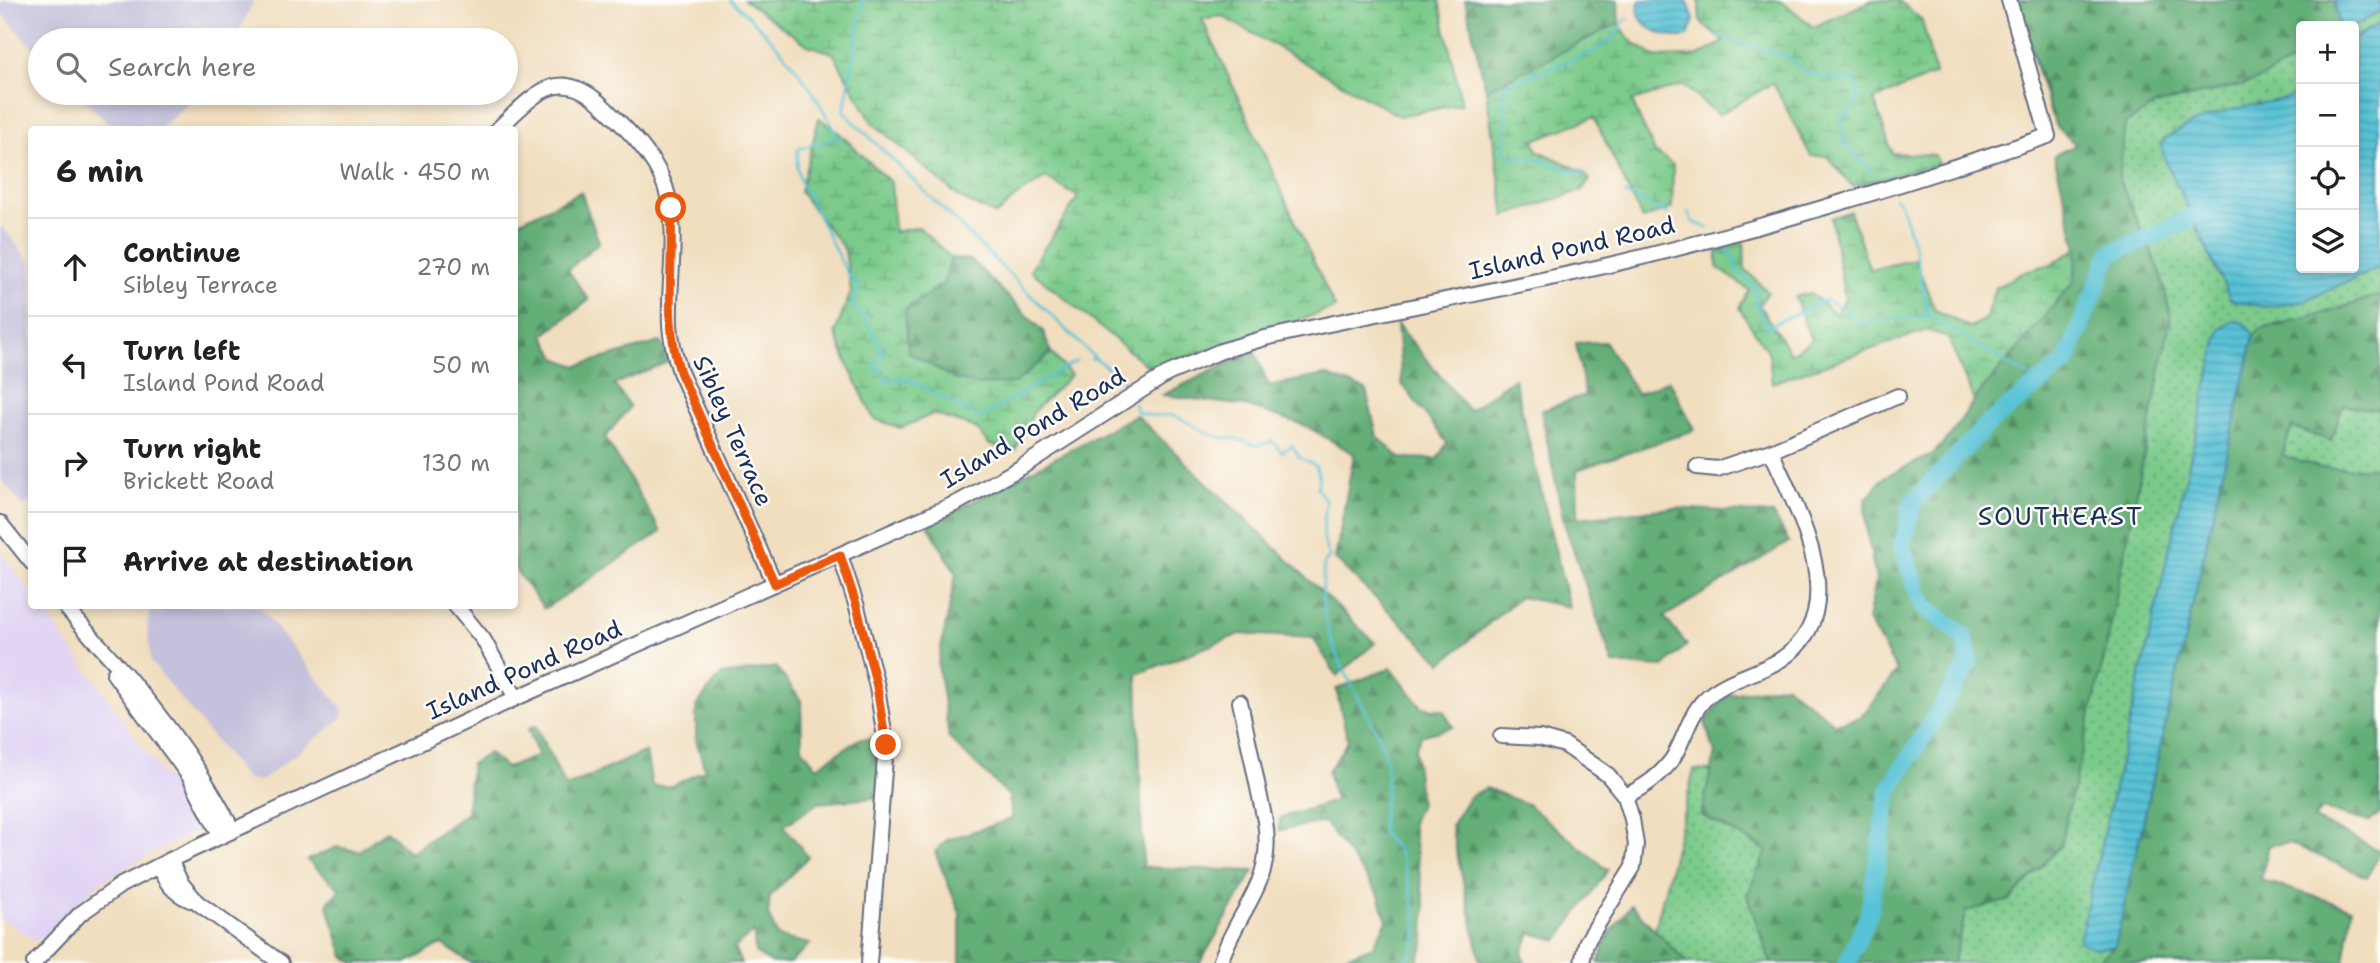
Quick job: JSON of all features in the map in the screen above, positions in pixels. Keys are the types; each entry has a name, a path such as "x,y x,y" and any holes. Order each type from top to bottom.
{"street":[{"name":"Island Pond Road","path":"34,963 80,914 121,885 226,832 516,698 928,517 990,485 1147,385 1188,364 1221,351 1322,325 1587,270 1711,239 1892,188 2048,136 2009,0"},
{"name":"Sibley Terrace","path":"501,126 536,95 558,85 570,86 592,94 654,164 665,185 671,208 670,326 673,349 680,372 775,584"},
{"path":"1697,467 1717,469 1771,451 1898,396"},
{"path":"1625,796 1647,785 1671,760 1696,710 1706,698 1795,649 1815,616 1818,589 1812,552 1806,531 1771,451"},
{"path":"0,523 28,558"},
{"path":"840,555 874,674 886,745 869,963"},
{"path":"67,609 86,633 131,680 168,727 206,781 226,832"},
{"path":"459,609 484,639 516,698"},
{"path":"1220,963 1254,896 1267,861 1268,838 1240,702"},
{"path":"1501,736 1540,738 1565,745 1608,775 1625,796 1636,845 1633,867 1586,943 1582,963"},
{"path":"164,863 198,902 281,963"}],"shaded area":[{"path":"4,0 254,0 241,28 28,28 28,43 0,12 0,5"},
{"path":"89,105 186,105 163,126 112,126"},
{"path":"2,226 28,259 28,503 23,506 0,478"},
{"path":"0,551 28,590 28,609 42,609 201,827 100,882 37,942 0,918"},
{"path":"150,609 261,609 343,710 342,718 261,781 246,779 151,662 147,627"}],"green space":[{"path":"744,0 1439,0 1462,104 1399,116 1222,16 1202,19 1335,308 1151,369 1030,270 1078,197 1046,178 1018,195 996,215 960,198 872,122 833,53 808,45"},
{"path":"1465,0 1618,0 1619,23 1486,90"},
{"path":"1699,0 1781,0 1813,27 1873,0 1898,0 1922,20 1935,74 1874,100 1892,153 1935,155 1938,164 1852,186 1827,156 1811,156 1773,83 1718,115 1683,85 1632,101 1654,151 1673,165 1672,208 1642,219 1594,117 1534,140 1537,150 1582,171 1590,180 1581,191 1505,216 1486,90 1619,23 1630,40 1655,57 1698,56 1723,42 1700,21"},
{"path":"2015,0 2334,0 2339,21 2296,21 2296,94 2235,109 2190,126 2169,136 2163,155 2220,279 2302,302 2380,267 2380,785 2144,804 2109,963 1647,963 1694,770 1906,782 2122,273 2072,122 2051,115"},
{"path":"2017,0 2334,0 2339,21 2296,21 2296,59 2254,82 2155,105 2125,124 2119,180 2160,271 2171,317 2106,649 2060,846 2010,900 1966,911 1953,963 1771,963 1747,896 1767,850 1701,815 1715,753 1705,722 1726,695 1786,685 1835,724 1861,717 1897,671 1868,620 1876,580 1867,533 1865,500 1884,477 1932,455 1950,436 1974,400 2075,280 2077,248 2054,155 2076,145 2055,125"},
{"path":"2380,12 2380,23 2359,36 2359,23"},
{"path":"819,118 839,133 891,183 894,232 919,227 951,258 943,284 905,309 908,352 954,379 977,385 1015,383 1051,353 1071,375 1034,411 1015,451 990,445 976,428 933,414 901,428 874,419 835,333 851,292 845,250 800,192"},
{"path":"581,192 599,242 568,270 589,300 544,335 556,358 577,366 660,342 671,361 614,384 630,407 605,437 661,532 544,609 518,573 518,222"},
{"path":"1850,211 1870,270 1915,259 1935,310 1969,327 1985,320 1995,288 2028,270 2052,264 2077,248 2075,280 1974,400 1948,338 1927,330 1772,383 1769,354 1739,308 1749,290 1717,267 1717,251 1744,243 1745,269 1768,292 1759,305 1791,354 1811,340 1795,297 1811,293 1835,314 1845,300 1831,218"},
{"path":"951,258 971,260 1043,331 1051,353 1015,383 977,385 954,379 907,351 905,309 943,284"},
{"path":"2380,295 2380,410 2343,405 2331,441 2292,427 2282,455 2321,468 2380,468 2380,814 2369,822 2322,809 2314,819 2380,851 2367,877 2290,843 2269,845 2261,880 2352,908 2344,963 2096,963 2115,946 2254,335 2262,328 2331,311"},
{"path":"1397,324 1469,411 1514,378 1569,607 1520,597 1442,663 1335,559 1354,454 1304,425 1246,406 1163,395 1254,350 1269,386 1325,375 1366,390 1377,436 1400,458 1437,459 1447,443 1402,384"},
{"path":"1605,342 1637,394 1669,380 1695,430 1577,470 1578,518 1673,508 1773,514 1789,542 1664,617 1687,645 1663,667 1613,664 1564,523 1541,411 1585,395 1576,343"},
{"path":"1136,415 1375,643 1337,676 1313,638 1240,634 1137,674 1143,867 1254,871 1200,963 960,963 960,913 935,852 947,840 1012,819 1009,796 949,738 938,664 956,573 928,525"},
{"path":"776,667 801,700 802,748 817,767 859,739 885,738 882,797 818,803 784,826 808,857 770,896 768,915 778,937 810,944 790,963 771,963 755,953 754,931 734,948 741,963 471,963 442,944 406,963 354,963 344,956 327,904 340,889 307,860 337,847 359,851 387,830 410,853 467,813 471,764 489,753 506,768 538,756 528,729 536,726 566,787 646,751 652,786 672,786 705,770 696,740 696,706 721,675"},
{"path":"1391,668 1422,707 1443,710 1453,727 1421,736 1415,749 1420,803 1412,823 1425,909 1424,945 1417,963 1328,963 1373,946 1387,921 1379,895 1324,822 1279,830 1280,818 1335,801 1328,771 1348,741 1336,689"},
{"path":"1486,788 1527,804 1608,870 1558,940 1531,933 1522,952 1525,963 1481,963 1451,826 1469,797"},
{"path":"1631,905 1687,963 1598,963 1608,936"}],"water":[{"path":"1640,0 1687,0 1694,20 1688,36 1670,36 1645,24 1638,9"},
{"path":"2334,0 2380,0 2380,12 2359,23 2359,21 2339,21"},
{"path":"2380,23 2380,267 2302,302 2265,307 2231,300 2163,155 2162,144 2183,128 2207,118 2296,94 2296,273 2359,273 2359,36"},
{"path":"2233,321 2244,323 2254,335 2115,946 2092,947 2079,941 2220,329"}],"waterway":[{"path":"730,0 762,29 792,63 839,137 798,149 797,166 800,180 848,275 859,286 852,306 860,315 864,315 881,349 883,354 875,363 886,381 898,377 916,383 980,418 1076,361"},
{"path":"863,0 844,112 1095,358"},
{"path":"1584,175 1523,155 1515,159 1504,151 1507,120 1502,87 1596,50 1616,35 1628,18"},
{"path":"1717,37 1786,55 1811,75 1855,81 1858,99 1840,120 1844,143 1871,172"},
{"path":"1625,194 1668,214"},
{"path":"1895,198 1900,202 1915,249 1928,315"},
{"path":"1847,963 1869,914 1889,790 1969,664 1965,637 1923,605 1902,548 1913,502 1988,424 2066,362 2110,253 2152,237 2211,207"},
{"path":"1688,212 1693,222 1709,228"},
{"path":"1725,246 1735,260 1736,268 1755,288 1758,308 1767,327 1826,300 1862,322 1929,316 2040,383"},
{"path":"1091,359 1095,358 1122,379 1127,391"},
{"path":"1134,403 1136,411 1141,413 1174,416 1222,438 1256,445 1272,441 1282,452 1292,445 1299,457 1316,466 1319,478 1317,488 1326,501 1324,538 1330,557 1324,563 1324,615 1342,665 1376,730 1387,765 1382,834 1400,855 1408,881 1417,932 1412,952 1405,963"}],"district":[{"name":"SOUTHEAST","path":"2061,515"}],"route":[{"path":"671,208 670,326 680,372 775,584 840,555 857,607 877,687 886,745"}]}
